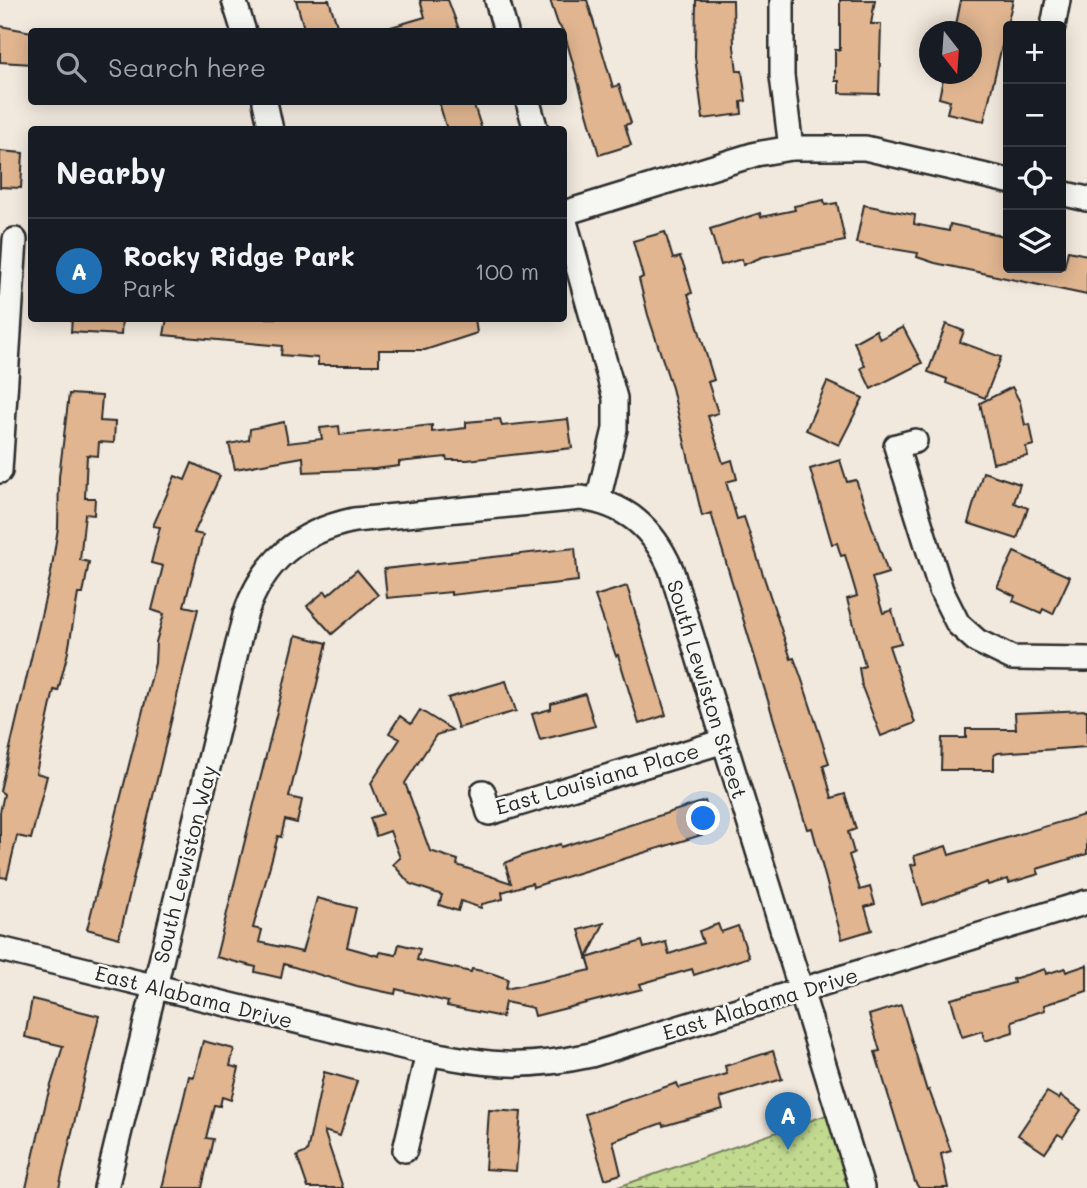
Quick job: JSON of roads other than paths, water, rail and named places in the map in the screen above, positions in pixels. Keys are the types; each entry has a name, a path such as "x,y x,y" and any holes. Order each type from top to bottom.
{"street":[{"path":"234,0 243,28"},
{"path":"497,0 505,28"},
{"path":"782,0 782,76 791,148"},
{"path":"1054,21 1058,0"},
{"path":"266,105 270,126"},
{"path":"529,105 535,126"},
{"path":"567,215 757,154 791,148 865,149 1003,180"},
{"path":"1066,193 1087,199"},
{"path":"567,227 615,398 615,429 598,500"},
{"path":"0,471 16,240"},
{"path":"915,441 896,446 947,606 971,650 1012,657 1087,659"},
{"name":"South Lewiston Way","path":"106,1188 245,615 253,590 267,568 278,542 354,520 565,498 598,500"},
{"name":"South Lewiston Street","path":"598,500 628,512 644,525 661,545 671,569 862,1188"},
{"name":"East Louisiana Place","path":"483,792 489,813 724,741"},
{"name":"East Alabama Drive","path":"0,949 428,1053 483,1064 551,1063 591,1055 1087,902"},
{"path":"405,1150 428,1053"}],"place":[{"name":"Rocky Ridge Park","path":"788,1150"}]}
